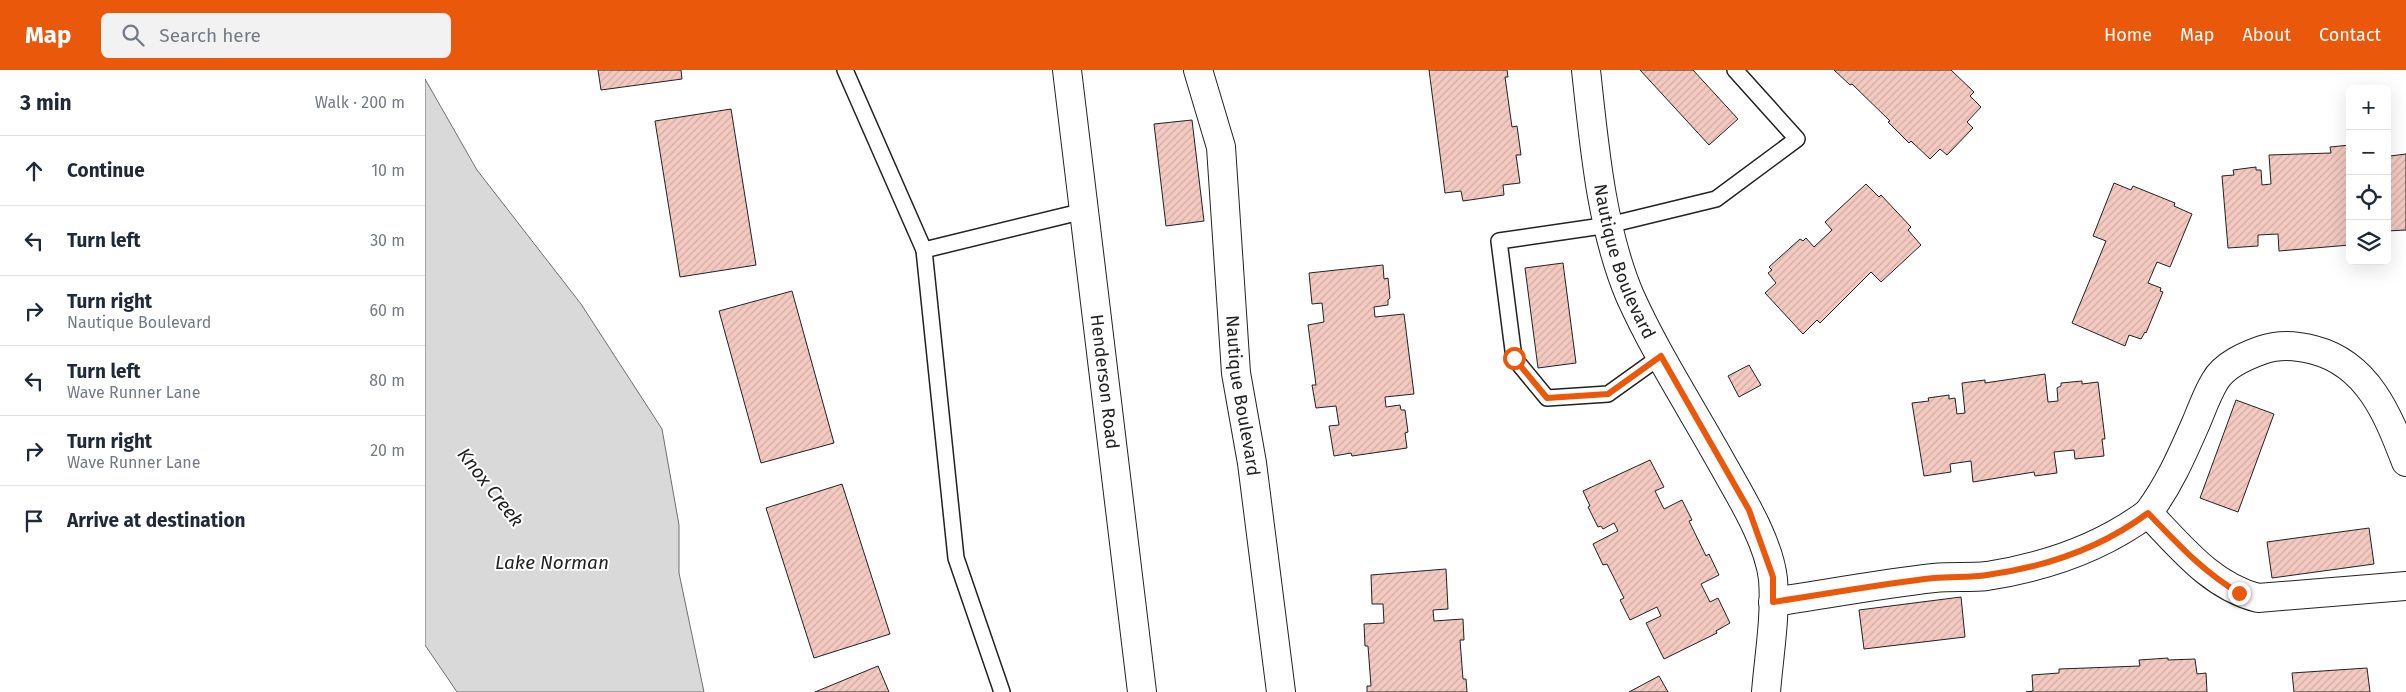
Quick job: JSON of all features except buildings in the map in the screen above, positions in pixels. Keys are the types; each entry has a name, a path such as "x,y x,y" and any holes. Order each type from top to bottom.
{"street":[{"name":"Henderson Road","path":"1067,70 1142,692"},
{"name":"Nautique Boulevard","path":"1198,70 1221,147 1236,373 1252,463 1281,692"},
{"name":"Nautique Boulevard","path":"1586,70 1602,195 1629,294 1661,356 1749,510 1773,577 1773,602 1766,692"},
{"path":"1773,602 1936,578 1987,576 2050,562 2084,551 2129,528 2148,513 2164,491 2215,380 2227,367 2250,354 2273,346 2299,346 2322,352 2342,361 2360,376 2388,416 2406,462"},
{"path":"2148,513 2194,561 2217,580 2239,593 2259,598 2406,586"}],"lane":[{"path":"845,70 924,250 956,558 1002,692"},
{"path":"1661,356 1608,394 1547,398 1514,358 1499,241 1609,224 1716,199 1797,139 1735,70"},
{"path":"924,250 1084,211"}],"water":[{"name":"Lake Norman","path":"425,79 477,170 581,304 662,429 679,525 679,573 704,692 457,692 425,645"}],"route":[{"path":"1514,358 1547,398 1608,394 1661,356 1749,510 1773,577 1773,602 1936,578 1987,576 2050,562 2084,551 2129,528 2148,513 2194,561 2217,580 2239,593"}],"water label":[{"name":"Knox Creek","path":"491,487"}]}
